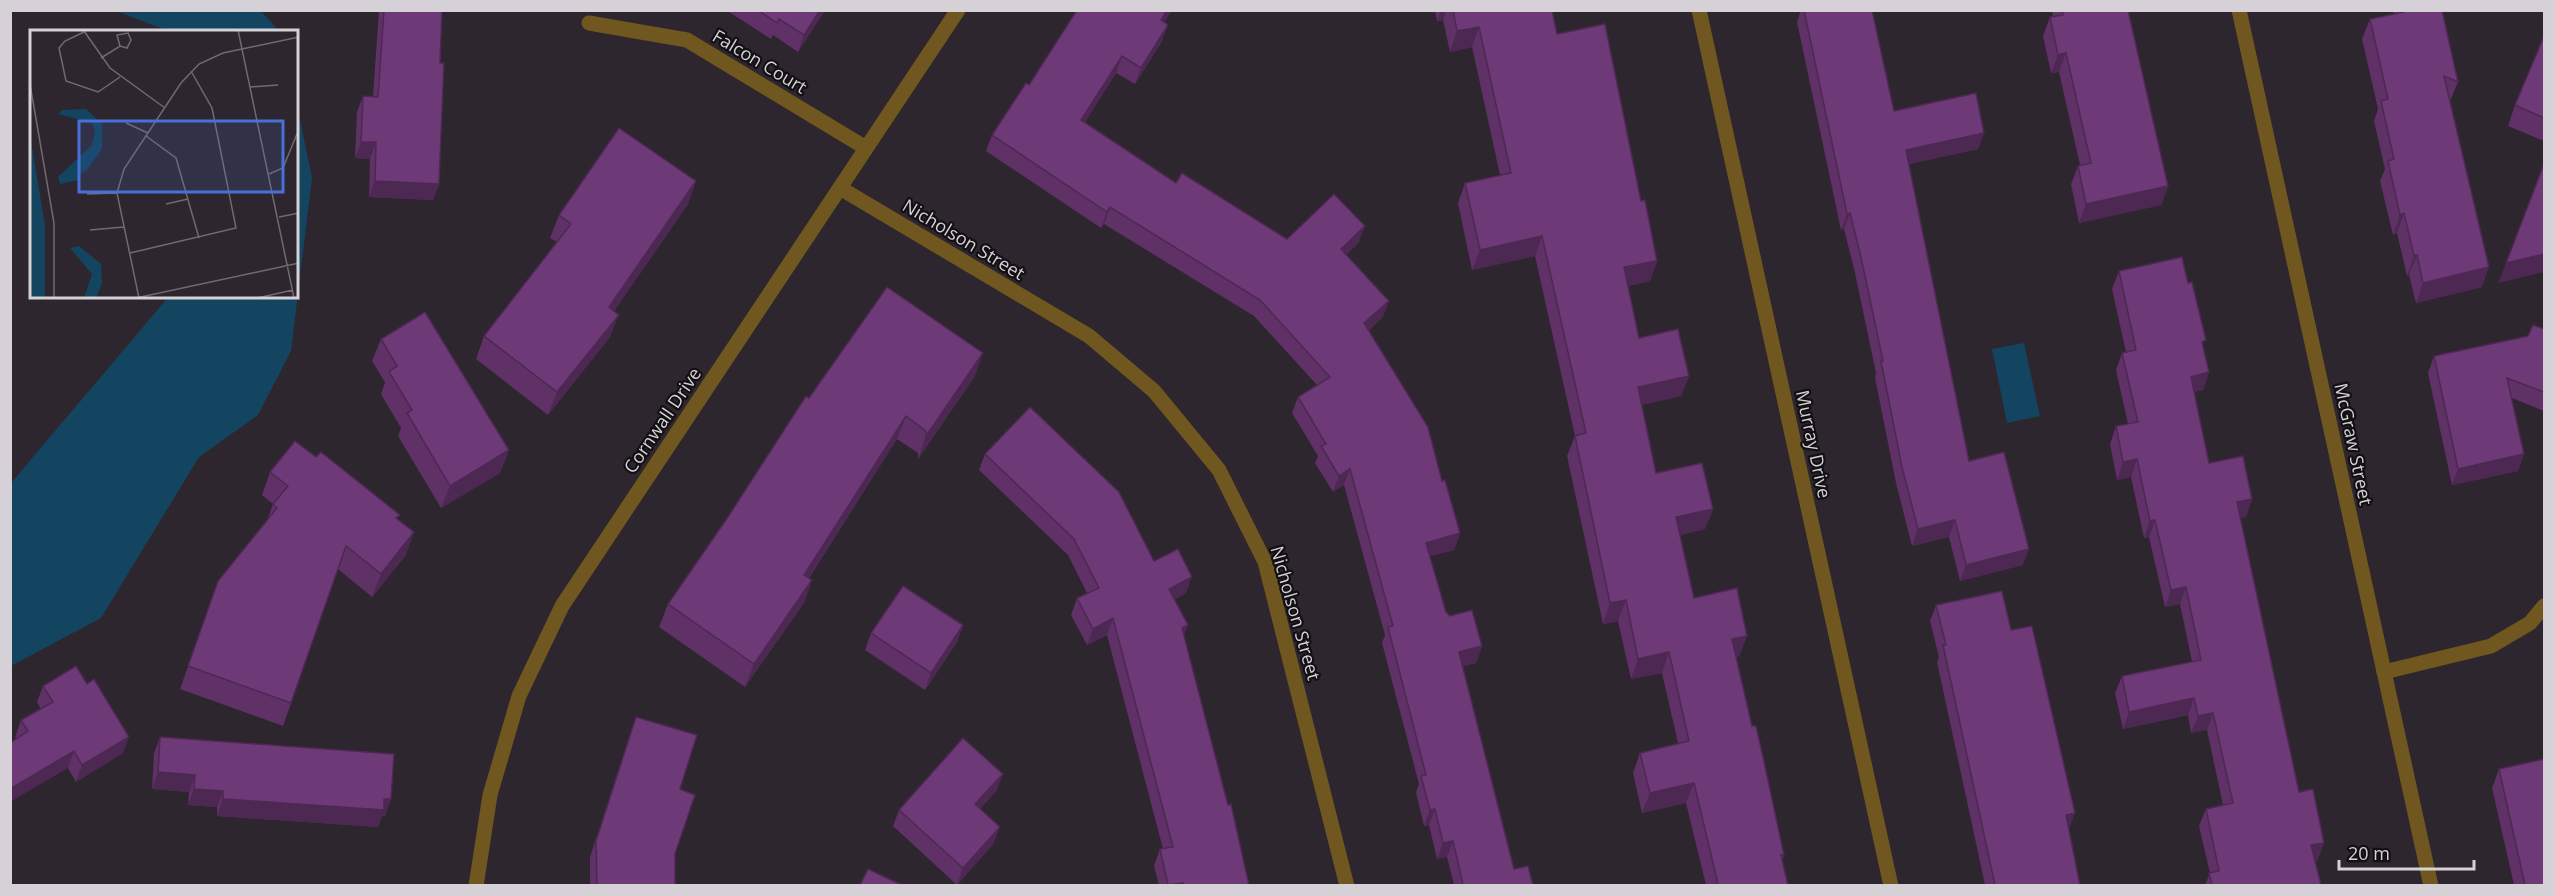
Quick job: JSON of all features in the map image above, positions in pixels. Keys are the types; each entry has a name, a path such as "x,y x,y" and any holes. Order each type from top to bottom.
{"street":[{"name":"Cornwall Drive","path":"476,885 490,795 519,696 562,606 958,10"},
{"name":"Murray Drive","path":"1699,10 1891,885"},
{"name":"McGraw Street","path":"2239,10 2431,885"},
{"name":"Falcon Court","path":"589,23 687,40 866,148"},
{"name":"Nicholson Street","path":"840,188 1089,336 1154,391 1219,470 1265,561 1347,885"},
{"path":"2384,672 2491,646 2530,623 2544,606"}],"water":[{"path":"116,11 261,11 278,30 165,30"},
{"path":"298,110 312,178 298,293"},
{"path":"165,298 297,298 291,351 258,415 199,457 101,618 11,666 11,483 165,301"},
{"path":"2024,343 2040,416 2007,423 1992,349"}],"building":[{"path":"384,10 442,10 440,63 444,63 439,184 375,181 376,142 361,142 363,96 378,97"},
{"path":"758,10 820,10 804,35 779,19 777,23"},
{"path":"1077,10 1167,10 1161,20 1168,25 1141,68 1122,56 1081,120 1176,183 1182,173 1287,239 1334,194 1365,226 1341,249 1389,301 1364,323 1428,427 1442,481 1445,480 1460,533 1426,543 1446,612 1450,616 1472,610 1482,646 1459,652 1514,869 1528,866 1533,885 1463,885 1453,841 1443,843 1435,809 1430,810 1421,776 1426,775 1388,627 1393,626 1350,469 1339,476 1321,446 1326,444 1298,397 1330,377 1260,300 1110,207 1107,212 992,135 1026,83 1029,85"},
{"path":"1453,10 1552,10 1557,34 1605,24 1641,201 1645,200 1657,261 1624,267 1639,338 1678,329 1689,376 1638,387 1656,473 1702,463 1713,509 1676,517 1694,598 1737,588 1747,636 1732,639 1752,726 1756,726 1784,855 1781,855 1788,885 1711,885 1718,884 1694,783 1650,793 1640,753 1689,741 1669,652 1638,659 1626,600 1610,603 1575,436 1586,433 1542,236 1480,250 1465,183 1511,173 1479,27 1457,31"},
{"path":"1804,10 1872,10 1894,111 1976,93 1984,133 1906,150 1969,461 2004,452 2029,549 1966,565 1955,520 1918,529 1902,467 1861,257 1850,213 1847,214"},
{"path":"2062,10 2128,10 2168,186 2086,204 2078,166 2091,163 2066,53 2058,55 2050,17 2063,15"},
{"path":"2404,10 2442,10 2458,82 2444,76 2489,267 2423,283 2404,213 2400,215 2388,161 2394,159 2381,101 2388,99 2370,19 2404,12"},
{"path":"2544,36 2544,118 2515,105"},
{"path":"619,128 696,181 609,307 619,315 557,392 484,336 571,224 559,215"},
{"path":"2544,164 2544,254 2506,263"},
{"path":"2182,257 2188,283 2192,282 2206,340 2202,342 2209,372 2191,377 2209,463 2243,456 2252,499 2237,502 2299,792 2313,789 2324,843 2311,845 2321,885 2212,885 2209,873 2219,871 2206,809 2233,803 2213,713 2198,716 2194,698 2129,712 2122,676 2201,660 2186,587 2171,590 2155,520 2150,521 2137,459 2123,462 2116,426 2138,422 2122,353 2136,350 2119,271"},
{"path":"887,287 983,353 926,436 926,431 906,416 804,575 812,580 754,664 668,604 728,517 806,396 809,398"},
{"path":"425,312 509,450 450,486 407,413 412,410 389,372 397,366 381,339"},
{"path":"2533,325 2544,329 2544,392 2507,378 2524,454 2458,469 2434,356 2528,336"},
{"path":"1030,407 1119,492 1154,561 1178,549 1192,577 1169,589 1188,625 1182,628 1228,805 1231,804 1249,885 1184,885 1183,883 1168,885 1160,849 1173,847 1113,618 1093,629 1077,598 1099,588 1074,539 985,454"},
{"path":"295,441 316,457 321,452 400,515 396,518 414,532 381,574 346,546 291,703 188,666 218,581 277,508 273,504 288,486 270,472"},
{"path":"903,586 963,625 931,673 871,633"},
{"path":"2002,591 2011,630 2032,626 2075,813 2066,815 2080,885 1995,885 1936,605"},
{"path":"76,666 87,684 94,679 129,737 82,765 74,751 10,789 10,743 28,731 21,720 53,702 43,686"},
{"path":"636,717 697,735 680,789 695,795 675,854 675,885 597,885 596,841"},
{"path":"160,737 394,754 391,799 384,799 384,810 223,799 223,791 194,789 195,775 158,772"},
{"path":"963,738 1003,774 975,804 1000,827 963,868 899,810"},
{"path":"2544,759 2544,885 2525,885 2499,769"},
{"path":"868,869 902,885 860,885"}]}
